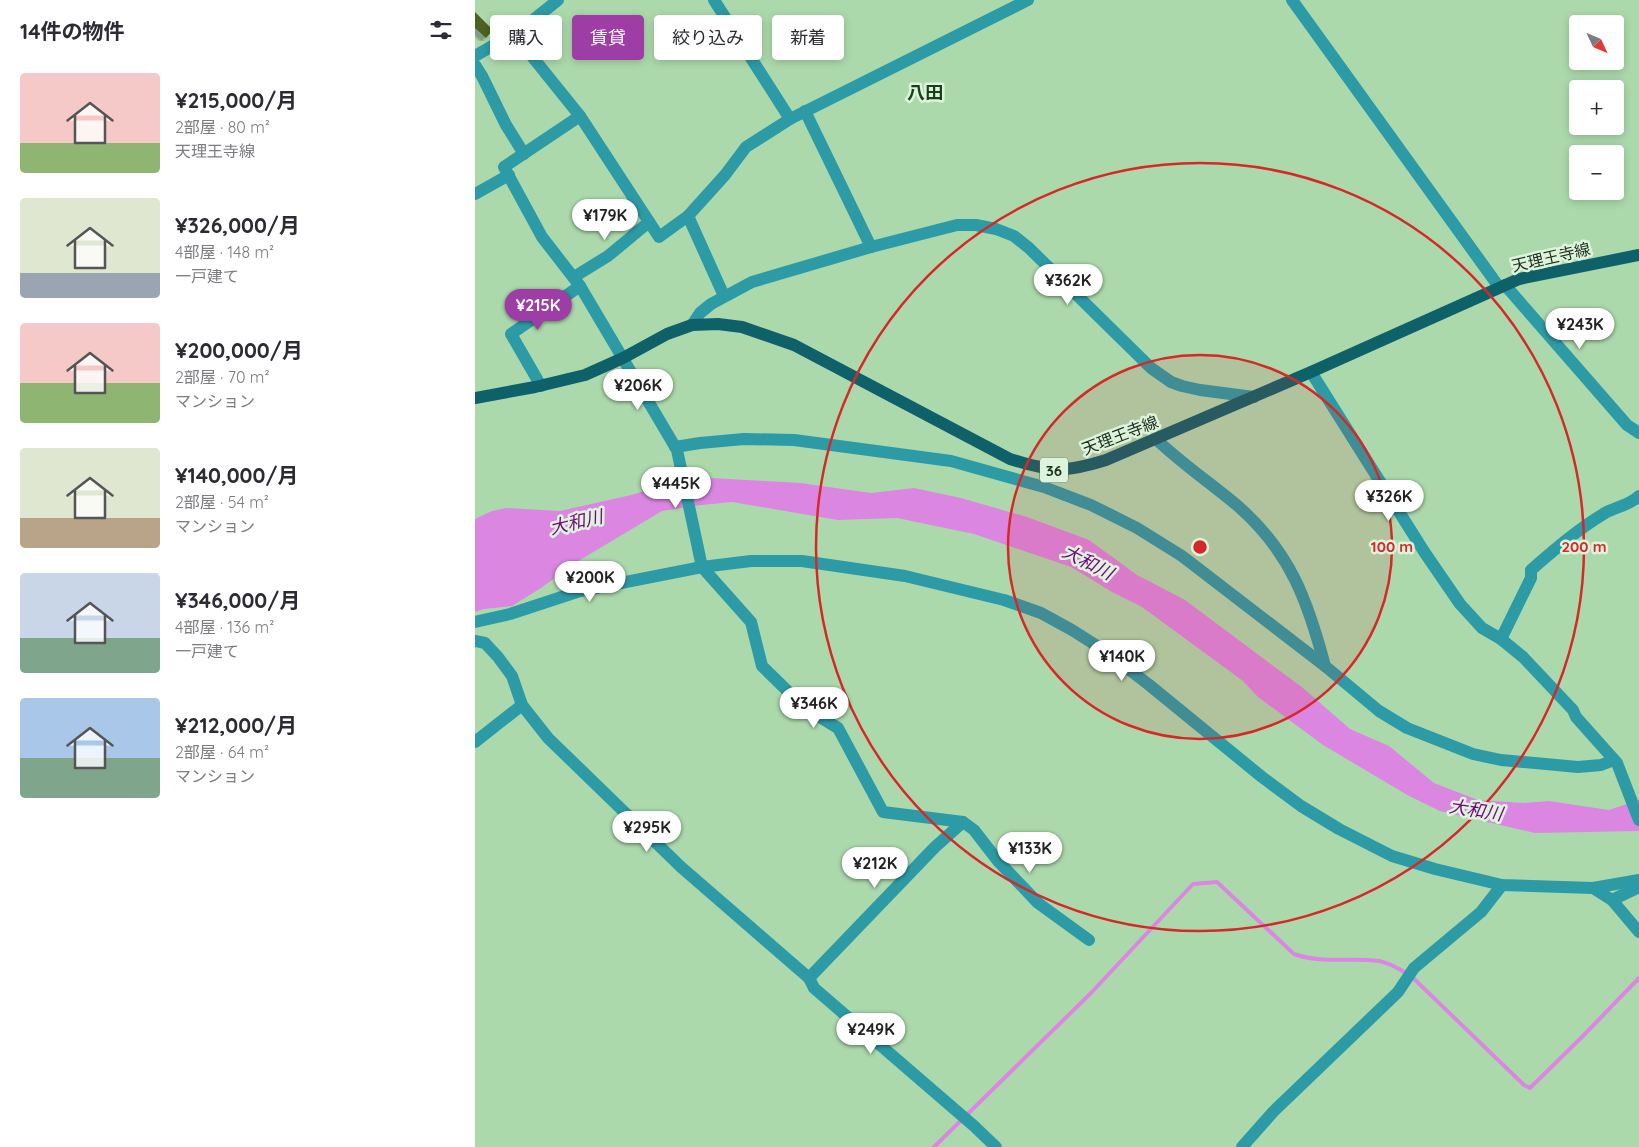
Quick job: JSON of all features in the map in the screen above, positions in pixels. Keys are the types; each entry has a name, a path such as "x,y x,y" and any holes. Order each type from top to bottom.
{"main road":[{"name":"天理王寺線","path":"475,398 541,386 585,375 623,358 667,334 693,324 718,324 742,327 794,345 1010,459 1038,468 1061,470 1083,467 1106,460 1254,397 1519,279 1639,256"}],"street":[{"path":"539,15 558,0"},
{"path":"714,0 790,119"},
{"path":"535,60 580,116 659,237 688,216 746,147 805,111 1028,0"},
{"path":"1292,0 1502,286 1627,425 1639,433"},
{"path":"475,56 490,48"},
{"path":"475,65 491,92 506,125 524,154"},
{"path":"805,111 871,247"},
{"path":"580,116 504,167 542,237 577,282 676,448 702,565 751,622 762,666 805,708 838,728 883,812 963,822 973,830 998,861 1038,903 1089,940"},
{"path":"475,194 509,176"},
{"path":"688,216 724,296"},
{"path":"541,386 511,334 649,222"},
{"path":"693,324 700,313 724,296 752,282 871,247 957,225 976,225 996,228 1014,236 1029,248 1151,368 1171,382 1200,390 1254,397"},
{"path":"1311,372 1425,553 1460,604 1482,628 1501,639 1523,657 1573,710 1576,717 1616,762 1639,820"},
{"path":"1156,439 1241,509 1268,537 1286,562 1302,591 1325,666"},
{"path":"676,448 700,443 744,440 794,440 951,462 1044,487 1091,505 1129,524 1182,556 1325,666 1379,711 1407,728 1473,754 1501,760 1579,767 1616,762"},
{"path":"1501,639 1531,578 1531,570 1563,541 1605,512 1635,500 1639,496"},
{"path":"475,622 510,614 580,592 702,565 751,561 802,562 905,576 1003,600 1041,614 1072,630 1105,651 1148,684 1262,777 1301,806 1339,829 1392,856 1435,869 1502,885 1593,888 1639,880"},
{"path":"475,641 485,643 498,657 512,676 522,705 547,738 681,866 809,978 814,988 975,1126 996,1147"},
{"path":"475,742 522,705"},
{"path":"809,978 935,848 963,822"},
{"path":"1242,1147 1273,1112 1398,992 1415,968 1481,912 1502,885"},
{"path":"1612,900 1639,887"},
{"path":"1593,888 1612,900 1639,932"}],"water":[{"name":"大和川","path":"694,477 800,483 871,493 914,488 961,498 1027,517 1089,540 1137,575 1185,600 1303,688 1350,729 1389,746 1434,783 1478,800 1524,803 1549,801 1609,810 1639,800 1639,831 1535,833 1440,811 1409,796 1323,745 1258,697 1243,681 1142,607 1112,592 1071,567 974,534 897,518 838,520 732,502 662,511 575,563 512,606 484,609 475,612 475,519 492,511 506,508 560,511 631,495"}],"building":[{"path":"475,12 490,27 490,33 486,38 475,28"}],"waterway":[{"path":"934,1147 1091,993 1193,884 1217,882 1294,954 1326,960 1379,961 1403,971 1411,976 1524,1085 1530,1088 1639,978"}],"district":[{"name":"八田","path":"925,92"}]}
